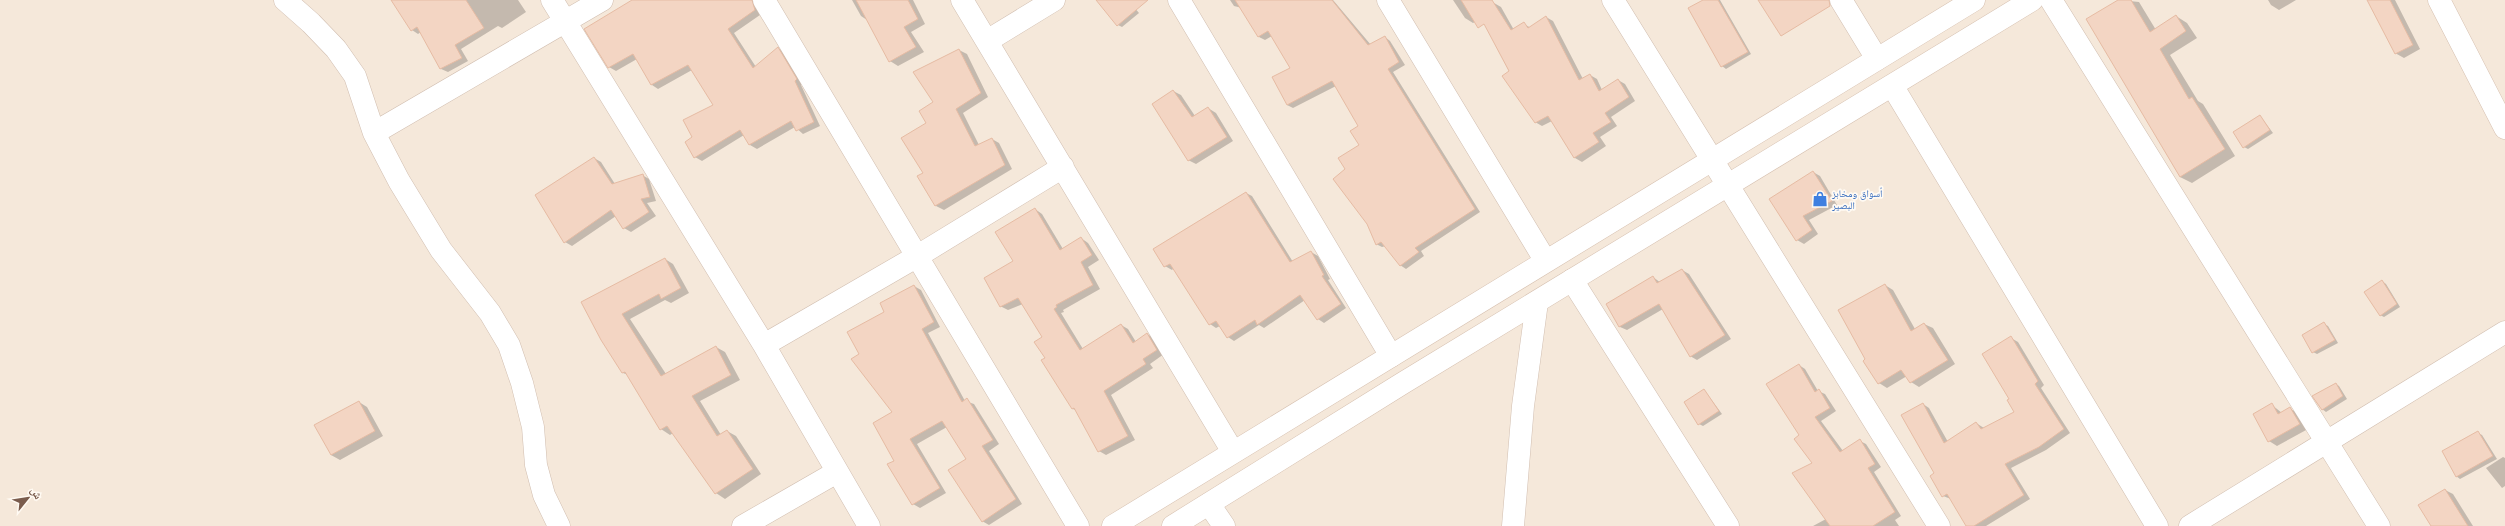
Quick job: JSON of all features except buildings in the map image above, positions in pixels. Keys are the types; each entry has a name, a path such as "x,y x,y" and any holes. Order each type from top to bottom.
{"street":[{"path":"285,0 311,23 336,49 355,76 374,133 399,182 441,250 490,314 509,345 522,383 533,428 536,466 544,495 559,526"},
{"path":"552,0 764,345 868,526"},
{"path":"374,133 602,0"},
{"path":"764,0 916,257 1078,526"},
{"path":"962,0 1233,452"},
{"path":"987,42 1054,0"},
{"path":"1179,0 1391,356"},
{"path":"1388,0 1545,260"},
{"path":"1613,0 1939,526"},
{"path":"1841,0 1877,59"},
{"path":"1113,526 1545,260 1974,0"},
{"path":"1173,526 1572,280 1893,87 2032,0"},
{"path":"2051,0 2379,526"},
{"path":"2439,0 2505,128"},
{"path":"1893,87 2158,526"},
{"path":"764,345 916,257 1063,167"},
{"path":"1572,280 1728,526"},
{"path":"1513,526 1523,406 1537,302"},
{"path":"2190,526 2505,332"},
{"path":"743,526 837,472"},
{"path":"1209,504 1224,526"}],"shaded area":[{"path":"0,0 2505,0 2505,526 0,526"}],"place":[{"name":"أسواق ومخابز البصير","path":"1820,199"}]}
